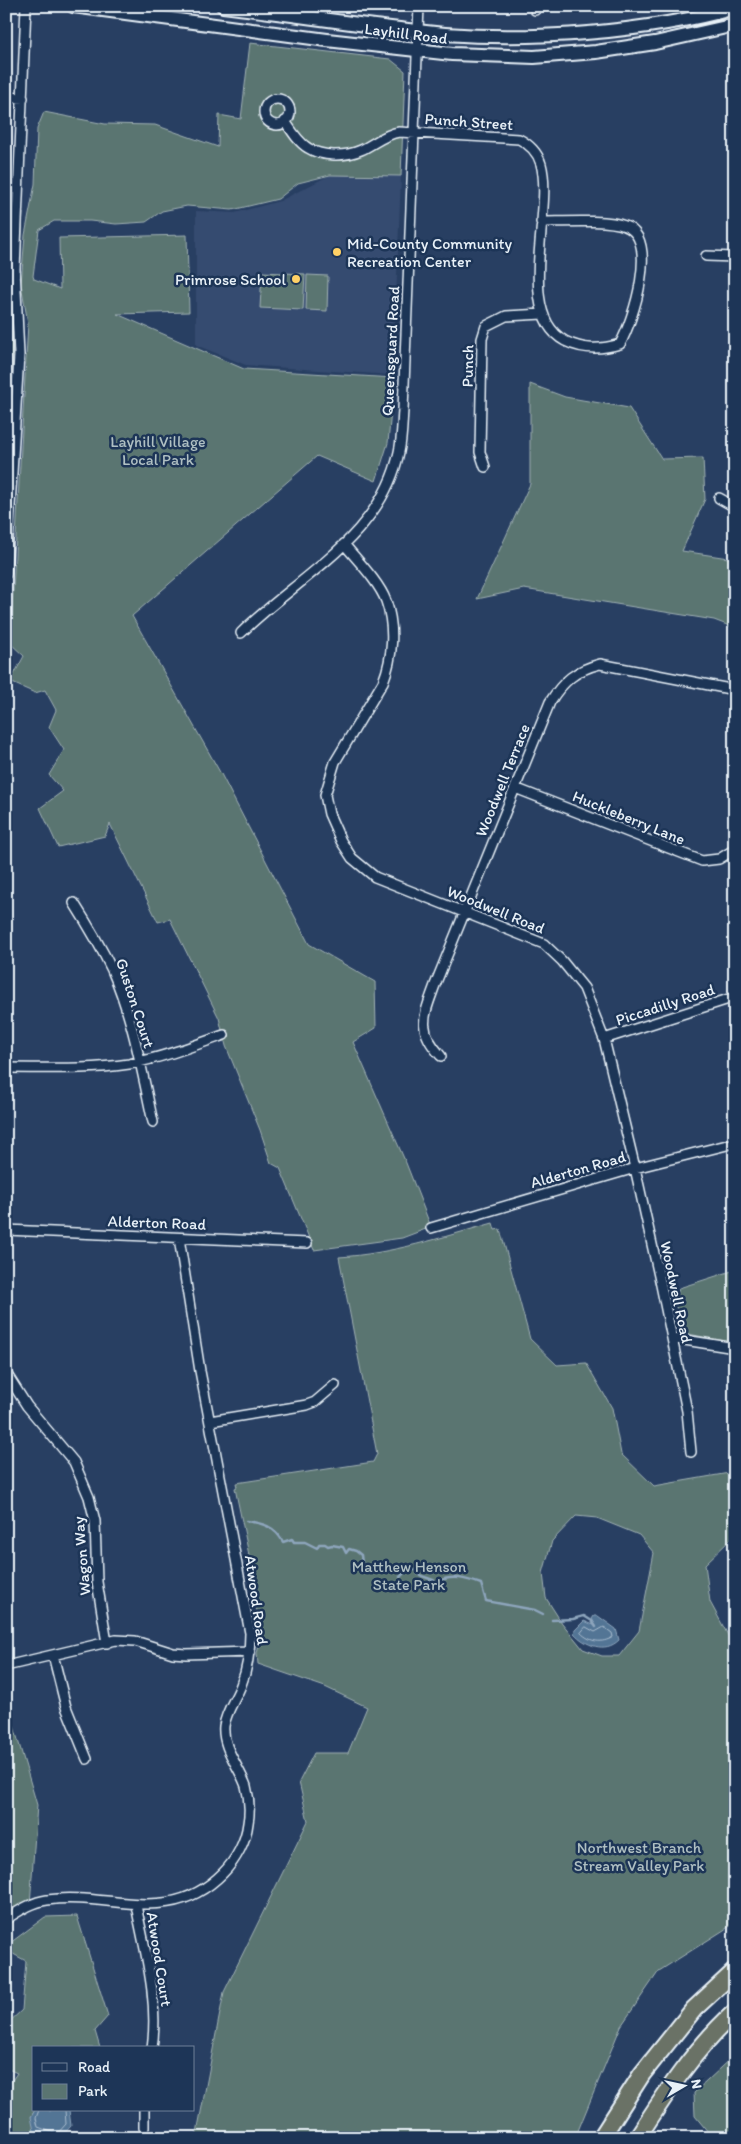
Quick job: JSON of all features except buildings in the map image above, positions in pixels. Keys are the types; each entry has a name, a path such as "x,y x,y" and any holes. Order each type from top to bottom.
{"highway":[{"path":"601,2138 642,2074 694,2009 735,1971"},
{"path":"637,2138 667,2092 716,2029 735,2012"}],"main road":[{"name":"Layhill Road","path":"73,6 122,10 327,40 452,54 534,57 596,52 655,43 735,25"},
{"name":"Layhill Road","path":"223,6 418,31 447,34 496,35 630,29 735,8"}],"street":[{"path":"6,574 19,355 15,269 26,6"},
{"name":"Queensguard Road","path":"241,633 353,537 374,512 387,489 399,452 404,400 419,6"},
{"path":"6,97 22,98"},
{"path":"285,122 308,148 326,154 351,153 390,133 415,132"},
{"name":"Punch Street","path":"415,132 519,139 528,143 541,162 543,176 541,222 538,300 545,320 558,337 577,347 603,349 620,344 628,331 641,285 641,242 635,231 611,223 541,222"},
{"path":"706,256 735,257"},
{"name":"Punch","path":"485,466 480,452 482,339 486,326 506,316 543,314"},
{"path":"719,498 735,507"},
{"name":"Woodwell Road","path":"344,544 368,573 386,600 391,625 391,653 383,682 335,762 325,795 328,814 348,852 360,866 376,877 544,944 562,961 584,988 604,1039 635,1168 687,1411 691,1452"},
{"name":"Woodwell Terrace","path":"441,1056 425,1036 424,1016 514,788 550,702 560,685 584,668 609,665 735,690"},
{"name":"Huckleberry Lane","path":"514,788 702,861 719,859 732,851"},
{"name":"Guston Court","path":"74,903 95,936 112,971 127,1014 154,1122"},
{"name":"Piccadilly Road","path":"604,1039 735,997"},
{"path":"6,1068 75,1069 139,1061 184,1049 224,1035"},
{"name":"Alderton Road","path":"432,1228 635,1168 735,1143"},
{"name":"Alderton Road","path":"6,1230 306,1243"},
{"name":"Atwood Road","path":"6,1919 30,1905 45,1900 80,1898 136,1905 161,1903 199,1892 213,1883 229,1867 244,1842 250,1810 246,1786 225,1743 224,1727 228,1711 242,1684 250,1652 250,1633 210,1421 179,1238"},
{"path":"672,1338 735,1348"},
{"name":"Wagon Way","path":"6,1373 27,1406 74,1462 89,1497 95,1521 97,1582 107,1643"},
{"path":"210,1421 307,1405 315,1402 335,1385"},
{"path":"6,1666 116,1640 136,1641 173,1653 250,1652"},
{"path":"53,1656 66,1707 87,1759"},
{"name":"Atwood Court","path":"136,1905 153,1993 155,2031 152,2046"},
{"path":"144,2112 144,2128"}],"shaded area":[{"name":"Primrose School","path":"330,175 401,176 393,375 246,365 196,345 196,211 235,213 280,201"}],"green space":[{"name":"Layhill Village Local Park","path":"250,43 390,59 405,71 401,176 330,175 298,183 278,199 232,210 187,206 162,211 146,222 116,224 90,221 54,221 39,230 33,276 34,279 60,289 59,238 187,235 189,312 117,314 244,369 394,378 388,443 376,481 317,456 132,616 221,774 309,944 375,982 376,1028 353,1042 406,1163 431,1227 402,1238 314,1250 280,1168 271,1163 260,1130 226,1046 219,1018 170,919 158,922 110,824 105,836 58,847 40,808 63,791 49,775 64,750 49,727 56,710 45,690 35,693 10,682 24,656 10,643 28,323 21,284 25,235 35,184 37,129 44,112 105,124 155,125 218,147 219,115 241,119"},
{"path":"6,213 23,213 6,557"},
{"path":"262,272 305,274 303,310 260,308"},
{"path":"307,275 328,276 327,311 306,310"},
{"path":"530,384 565,397 629,408 662,459 703,458 705,499 682,551 735,559 735,628 714,620 524,589 477,599 530,484"},
{"path":"493,1223 495,1230 500,1229 530,1339 557,1365 586,1363 612,1408 621,1454 654,1486 735,1472 735,1525 731,1539 705,1564 710,1602 735,1648 735,1923 659,1971 621,2026 575,2138 196,2138 224,1992 308,1821 299,1782 314,1753 348,1753 367,1707 325,1687 258,1664 257,1653 261,1639 248,1550 235,1488 237,1487 236,1483 373,1462 377,1454 339,1257 397,1249","holes":["576,1516 597,1518 639,1535 654,1553 639,1631 619,1656 602,1656 583,1649 562,1623 546,1598 543,1573 552,1541"]},
{"path":"735,1270 735,1343 683,1333 675,1303 679,1288"},
{"path":"13,1723 37,1805 30,1905 6,1919 6,1773 9,1773"},
{"path":"77,1916 108,2016 95,2031 99,2046 32,2046 32,2112 34,2112 31,2117 52,2136 63,2135 65,2138 6,2138 6,2089 17,2073 6,2068 6,2025 22,2010 26,1961 6,1950 6,1946 45,1917"},
{"path":"735,2055 735,2138 713,2138 695,2116 694,2093"}],"water":[{"path":"594,1616 598,1616 616,1629 619,1640 608,1646 595,1646 584,1641 574,1633 584,1621 596,1626 592,1619"},
{"path":"34,2112 69,2112 71,2126 63,2135 52,2136 34,2131 31,2117"}],"waterway":[{"path":"246,1521 268,1526 276,1532 283,1542 292,1539 294,1542 305,1542 317,1548 319,1544 325,1544 343,1547 346,1553 349,1549 356,1551 361,1555 362,1564 375,1568"},
{"path":"400,1577 407,1570 417,1570 418,1574 437,1582 448,1578 470,1580 481,1584 486,1601 535,1610 543,1614"},
{"path":"552,1620 573,1619 584,1616 592,1621 596,1627"}],"place":[{"name":"Mid-County Community Recreation Center","path":"337,252"},
{"name":"Primrose School","path":"296,279"}],"park label":[{"name":"Matthew Henson State Park","path":"409,1575"},
{"name":"Northwest Branch Stream Valley Park","path":"639,1856"}]}
